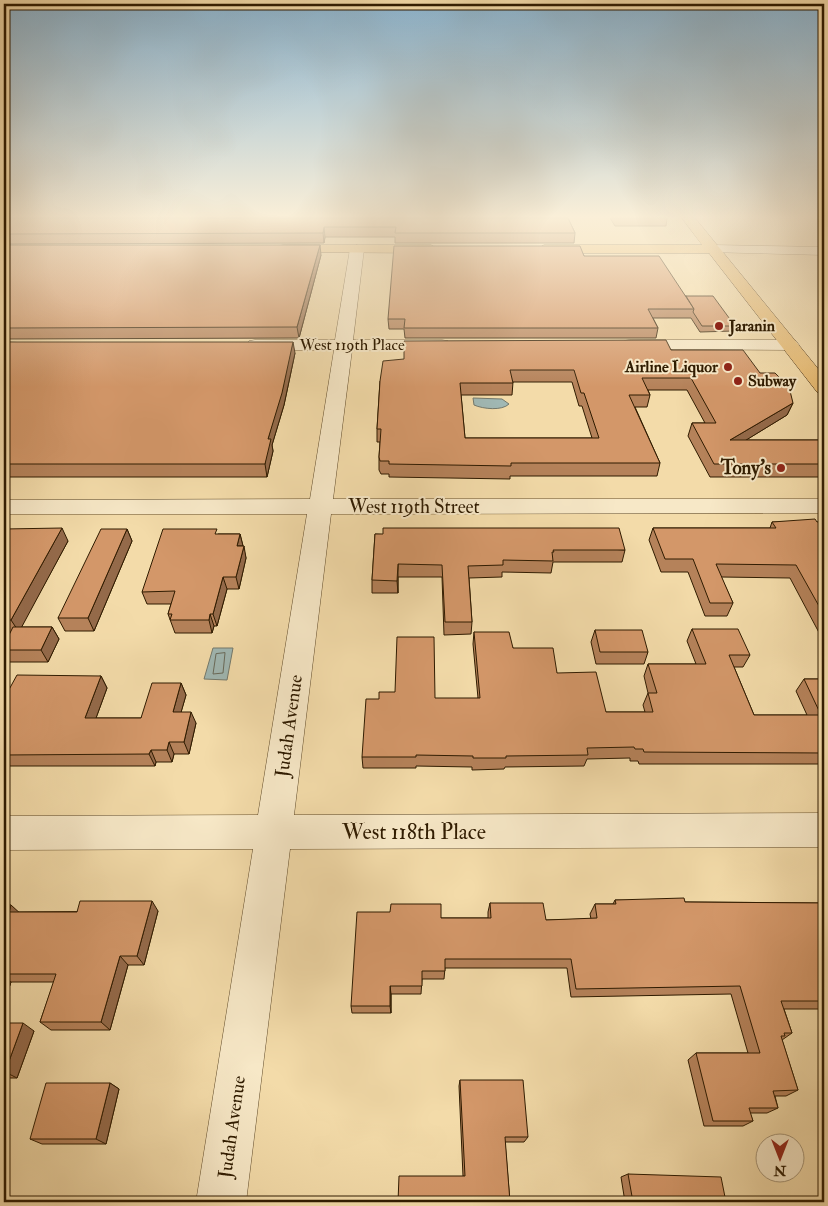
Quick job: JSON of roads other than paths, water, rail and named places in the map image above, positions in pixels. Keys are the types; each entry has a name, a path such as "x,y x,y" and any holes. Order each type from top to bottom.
{"main road":[{"path":"733,274 824,388"}],"street":[{"name":"Judah Avenue","path":"221,1202 354,274"},
{"name":"West 119th Place","path":"234,346 463,345"},
{"path":"612,345 790,345"},
{"name":"West 119th Street","path":"4,507 824,506"},
{"name":"West 118th Place","path":"4,833 824,830"}],"water":[{"path":"473,398 502,399 509,404 502,408 482,408 474,405"},
{"path":"213,648 233,648 227,680 204,679"}],"place":[{"name":"Jaranin","path":"719,326"},
{"name":"Airline Liquor","path":"728,367"},
{"name":"Subway","path":"738,381"},
{"name":"Tony's","path":"781,468"}]}
